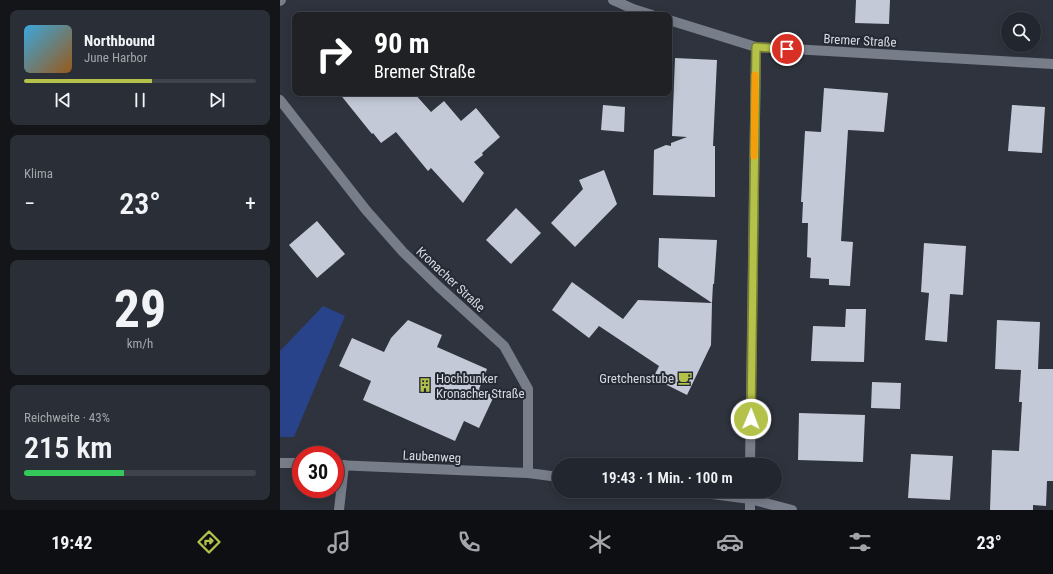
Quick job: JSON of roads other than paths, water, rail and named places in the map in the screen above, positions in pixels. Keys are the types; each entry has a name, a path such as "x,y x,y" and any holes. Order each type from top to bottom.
{"street":[{"path":"613,0 642,12"},
{"name":"Bremer Straße","path":"672,21 756,47 1053,64"},
{"path":"750,458 756,47"},
{"name":"Kronacher Straße","path":"280,100 366,210 403,252 504,346 528,389 528,473"},
{"path":"280,462 292,463"},
{"name":"Laubenweg","path":"344,465 528,473"},
{"path":"528,473 552,476"},
{"path":"339,498 339,510"},
{"path":"750,498 750,510"},
{"path":"758,498 792,510"}],"place":[{"name":"Gretchenstube","path":"685,378"},
{"name":"Hochbunker Kronacher Straße","path":"425,385"}]}
